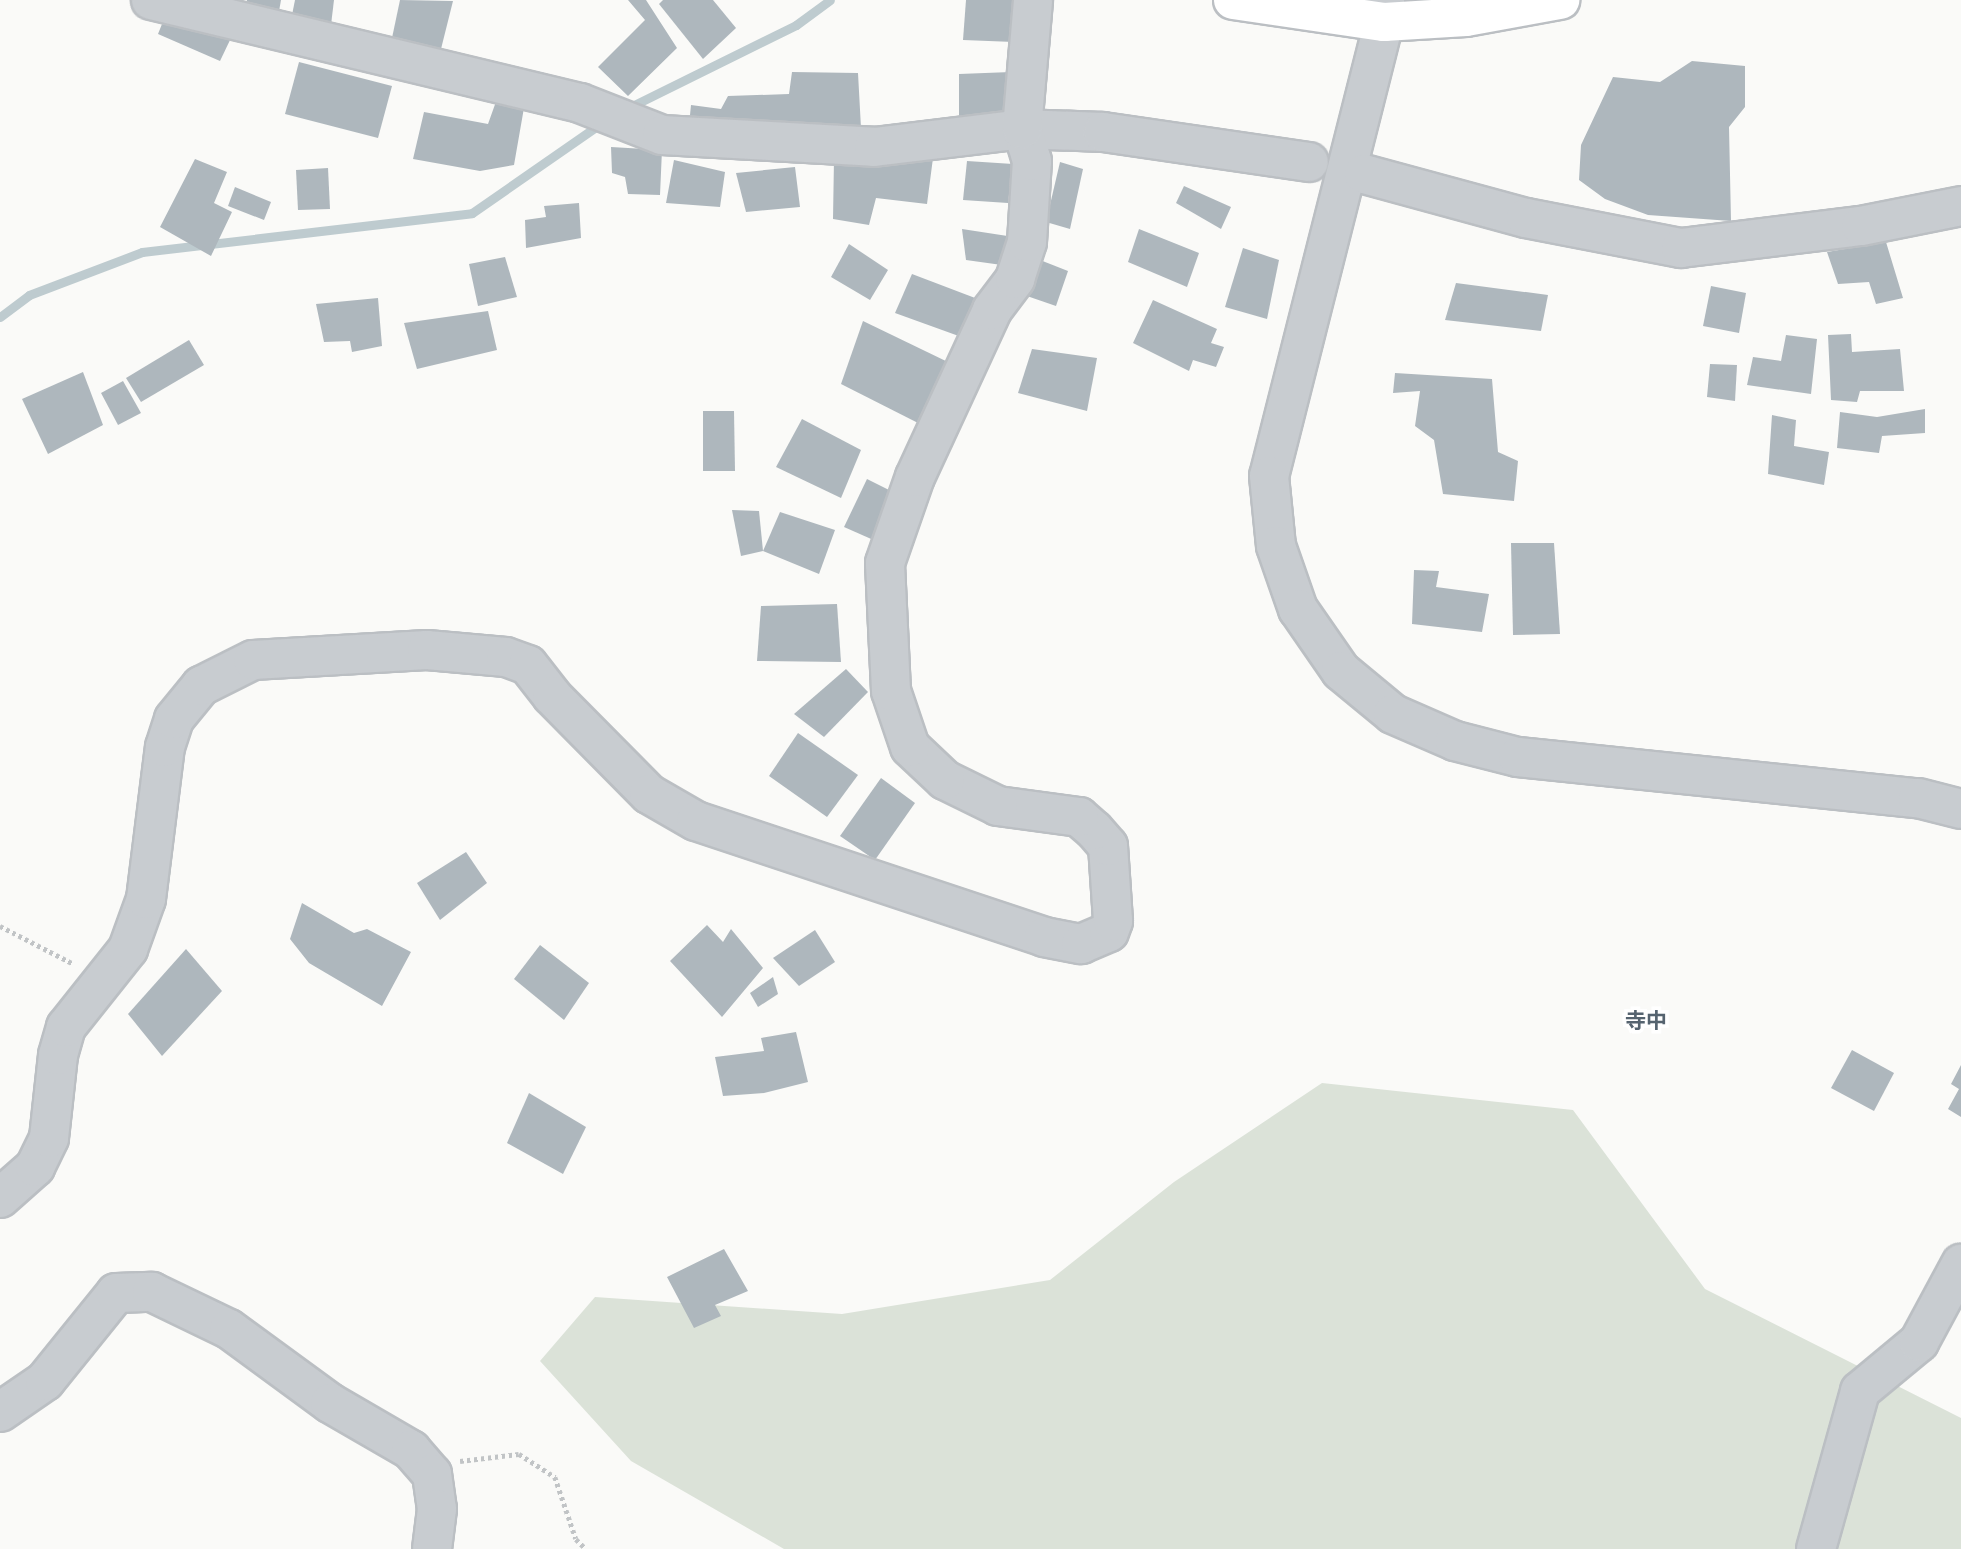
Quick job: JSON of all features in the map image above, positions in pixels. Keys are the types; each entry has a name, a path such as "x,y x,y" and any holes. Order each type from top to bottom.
{"main road":[{"path":"1233,0 1466,17 1560,0"}],"street":[{"path":"151,0 580,103 662,135 874,148 1022,129 1103,132 1309,162"},
{"path":"0,1198 35,1167 45,1148 66,1027 128,949 146,899 165,747 174,719 201,686 226,670 253,660 427,650 506,657 527,665 649,794 696,821 1044,937 1081,944 1108,932 1113,921 1108,846 1094,830 1079,817 998,806 945,780 910,747 891,691 885,563 915,477 992,310 1015,279 1027,242 1032,161 1022,129 1032,0"},
{"path":"1385,11 1269,476 1276,546 1298,609 1341,671 1393,714 1455,741 1518,757 1918,798 1961,809"},
{"path":"1364,174 1526,218 1681,248 1861,226 1961,206"},
{"path":"1816,1549 1860,1391 1919,1342 1961,1264"},
{"path":"0,1412 45,1381 116,1293 152,1292 229,1329 330,1403 411,1450 432,1474 436,1508 432,1549"}],"path":[{"path":"0,926 106,979"},
{"path":"424,1466 519,1454 555,1477 576,1539 586,1549"}],"shaded area":[{"path":"1322,1083 1573,1110 1705,1289 1961,1418 1961,1549 784,1549 631,1461 540,1361 595,1297 842,1314 1050,1280 1174,1182"}],"building":[{"path":"247,0 281,0 278,17 246,5"},
{"path":"295,0 334,0 331,25 291,20"},
{"path":"400,0 453,1 441,49 392,38"},
{"path":"628,0 646,0 677,48 628,96 598,67 645,20"},
{"path":"663,0 713,0 736,28 703,59 659,4"},
{"path":"966,0 1018,0 1014,42 963,40"},
{"path":"162,24 231,38 220,61 158,34"},
{"path":"1692,61 1745,66 1745,107 1729,127 1731,221 1648,215 1605,199 1579,180 1581,145 1613,77 1660,82"},
{"path":"299,62 392,86 378,138 285,114"},
{"path":"792,72 858,73 861,128 689,125 691,105 721,109 728,96 789,94"},
{"path":"1011,72 1011,119 959,117 959,74"},
{"path":"498,96 525,102 514,165 480,171 413,159 424,112 488,124"},
{"path":"611,147 662,150 660,195 628,194 625,177 612,173"},
{"path":"834,158 933,158 927,204 876,198 869,225 833,219"},
{"path":"195,159 227,172 214,203 232,212 211,256 160,227"},
{"path":"674,160 725,172 720,207 666,203"},
{"path":"967,161 1013,164 1008,203 963,200"},
{"path":"1060,162 1083,169 1070,229 1046,222"},
{"path":"795,167 800,207 746,212 736,173"},
{"path":"328,168 330,209 298,210 296,170"},
{"path":"1184,186 1231,207 1221,229 1176,203"},
{"path":"235,187 271,202 264,220 228,206"},
{"path":"579,203 581,238 526,248 525,220 546,217 544,206"},
{"path":"962,229 1014,237 1009,266 966,260"},
{"path":"1139,229 1199,253 1187,287 1128,262"},
{"path":"1886,242 1903,298 1876,304 1869,282 1838,284 1827,252"},
{"path":"849,244 888,270 870,300 831,277"},
{"path":"1243,248 1279,260 1267,319 1225,307"},
{"path":"505,257 517,297 478,306 469,264"},
{"path":"1040,260 1068,271 1056,306 1024,295"},
{"path":"912,274 983,301 967,339 895,313"},
{"path":"1456,283 1548,295 1541,331 1445,320"},
{"path":"1711,286 1746,293 1739,333 1703,326"},
{"path":"378,298 382,346 352,352 350,341 324,342 316,304"},
{"path":"1153,300 1217,329 1211,343 1224,347 1216,367 1193,360 1189,371 1133,343"},
{"path":"488,311 497,350 417,369 404,323"},
{"path":"863,321 952,364 922,425 841,384"},
{"path":"1851,334 1852,352 1900,349 1904,391 1860,391 1857,402 1831,400 1828,335"},
{"path":"1786,335 1817,339 1811,394 1747,385 1753,357 1781,361"},
{"path":"189,340 204,365 141,402 126,378"},
{"path":"1032,349 1097,358 1087,411 1018,393"},
{"path":"1710,364 1737,365 1735,401 1707,397"},
{"path":"83,372 103,425 48,454 22,399"},
{"path":"1395,373 1492,379 1498,452 1518,461 1514,501 1443,494 1434,440 1415,426 1420,391 1393,393"},
{"path":"123,381 141,413 118,425 101,393"},
{"path":"1925,409 1925,433 1882,436 1879,453 1837,448 1840,412 1877,417"},
{"path":"703,411 734,411 735,471 703,471"},
{"path":"1772,415 1796,420 1794,446 1829,452 1824,485 1768,474"},
{"path":"802,419 861,450 841,498 776,467"},
{"path":"867,479 893,492 878,542 844,527"},
{"path":"732,510 759,511 763,551 741,556"},
{"path":"780,512 835,530 819,574 763,551"},
{"path":"1511,543 1554,543 1560,634 1513,635"},
{"path":"1414,570 1439,571 1436,587 1489,594 1482,632 1412,624"},
{"path":"837,604 841,662 757,661 761,606"},
{"path":"846,669 868,692 824,737 794,714"},
{"path":"798,733 858,775 827,817 769,776"},
{"path":"881,778 915,803 875,860 840,836"},
{"path":"466,852 487,883 440,920 417,883"},
{"path":"302,903 354,933 367,929 411,952 382,1006 309,963 290,939"},
{"path":"707,925 723,942 731,929 763,968 722,1017 670,961"},
{"path":"815,930 835,962 799,986 773,958"},
{"path":"540,945 589,983 564,1020 514,979"},
{"path":"186,949 222,991 162,1056 128,1014"},
{"path":"773,977 778,994 758,1007 750,993"},
{"path":"796,1032 808,1082 764,1093 723,1096 715,1057 764,1051 761,1038"},
{"path":"1852,1050 1894,1073 1874,1111 1831,1088"},
{"path":"1961,1065 1961,1117 1948,1109 1959,1089 1951,1084"},
{"path":"529,1093 586,1127 563,1174 507,1143"},
{"path":"724,1249 748,1291 715,1305 721,1316 694,1328 667,1277"}],"waterway":[{"path":"624,110 796,25 830,0"},
{"path":"0,317 29,295 142,252 472,213 600,124"}],"district":[{"name":"寺中","path":"1646,1021"}]}
